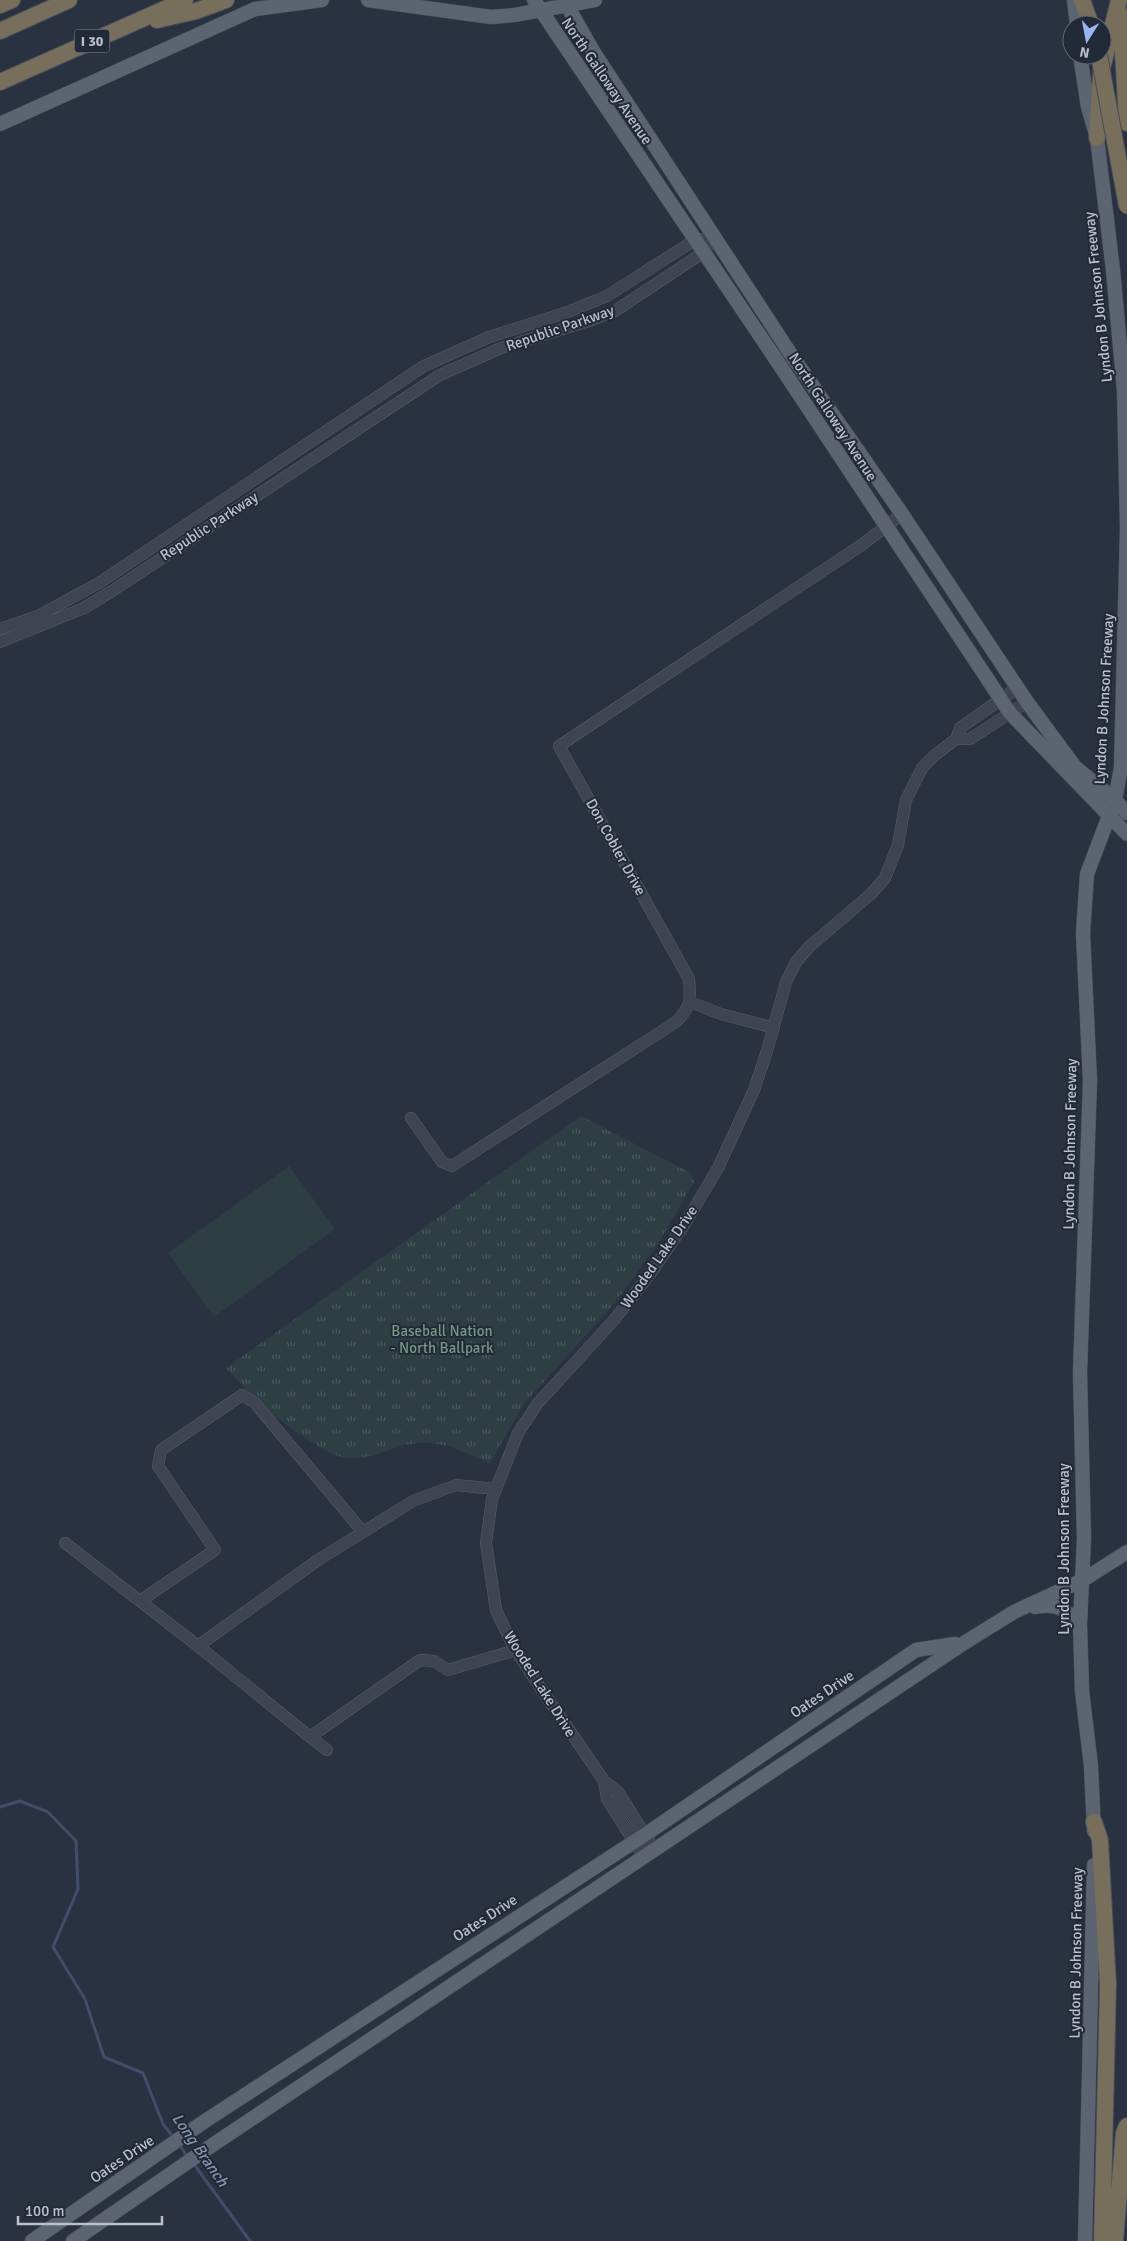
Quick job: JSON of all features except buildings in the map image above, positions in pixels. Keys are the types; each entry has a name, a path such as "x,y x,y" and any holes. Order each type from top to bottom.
{"highway":[{"path":"0,6 12,0"},
{"path":"0,31 69,0"},
{"name":"I 30","path":"0,82 185,0"},
{"path":"123,28 196,11 226,0"},
{"path":"1082,0 1087,15"},
{"path":"1119,0 1127,123"},
{"path":"1097,138 1101,73 1119,0"},
{"path":"1101,65 1127,206"},
{"path":"1094,1822 1100,1840 1108,1984 1102,2241"},
{"path":"1115,2241 1124,2133 1127,2126"}],"main road":[{"path":"0,124 255,9 268,0"},
{"path":"255,9 322,0"},
{"path":"368,0 491,17 515,15 537,5 595,0"},
{"path":"1074,0 1076,15"},
{"name":"North Galloway Avenue","path":"566,3 593,51 790,353 902,514 1027,702 1075,767 1093,784 1115,800 1127,813"},
{"name":"North Galloway Avenue","path":"537,5 704,252 1010,713 1127,834"},
{"name":"Lyndon B Johnson Freeway","path":"1082,65 1088,107 1097,138 1113,270 1124,390 1126,528 1121,768 1110,816 1087,874 1083,933 1090,1082 1080,1373 1083,1580 1080,1624 1082,1691 1094,1822 1094,1905 1085,2241"},
{"path":"633,149 650,139"},
{"path":"1093,784 1108,781 1116,776 1121,768"},
{"name":"Oates Drive","path":"73,2241 257,2115 964,1643 1014,1612 1083,1580 1127,1552"},
{"path":"1014,1612 1049,1604 1061,1608 1080,1624"},
{"name":"Oates Drive","path":"32,2241 205,2121 386,2001 640,1837 916,1650 964,1643"},
{"path":"793,1733 803,1749"},
{"path":"246,2095 257,2115"},
{"path":"77,2209 89,2230"}],"street":[{"name":"Republic Parkway","path":"0,629 38,616 99,584 424,366 489,337 565,313 607,296 695,240 715,236"},
{"name":"Republic Parkway","path":"0,642 84,608 440,375 501,348 568,328 615,311 704,252 715,236"},
{"path":"565,313 568,328"},
{"name":"Don Cobler Drive","path":"690,1002 689,979 559,746 902,514"},
{"name":"Wooded Lake Drive","path":"649,1852 618,1792 604,1781 516,1650 496,1610 486,1543 492,1499 518,1433 538,1403 614,1320 650,1274 686,1222 718,1168 741,1122 757,1082 786,982 796,962 810,946 871,894 885,878 898,845 906,800 922,768 935,754 956,739 960,728 1018,688"},
{"name":"Wooded Lake Drive","path":"956,739 970,739 1027,702"},
{"path":"411,1118 442,1162 452,1166 676,1022 687,1010 690,1002 721,1014 774,1028"},
{"path":"140,1601 215,1550 158,1466 161,1450 242,1396 255,1404 363,1532"},
{"path":"198,1646 318,1560 413,1501 456,1485 496,1489"},
{"path":"65,1543 198,1646 327,1750"},
{"path":"310,1737 420,1660 434,1661 448,1670 516,1650"}],"green space":[{"name":"Baseball Nation - North Ballpark","path":"581,1116 691,1173 694,1182 660,1241 615,1303 523,1405 490,1464 467,1453 433,1443 409,1444 360,1458 339,1456 303,1437 279,1419 257,1400 226,1368"},
{"path":"289,1166 335,1229 214,1317 168,1253"}],"waterway":[{"name":"Long Branch","path":"0,1807 20,1801 48,1812 76,1841 78,1889 53,1947 85,1999 104,2057 143,2073 163,2124 174,2138"},
{"name":"Long Branch","path":"178,2143 187,2156"},
{"name":"Long Branch","path":"193,2163 250,2241"}]}
